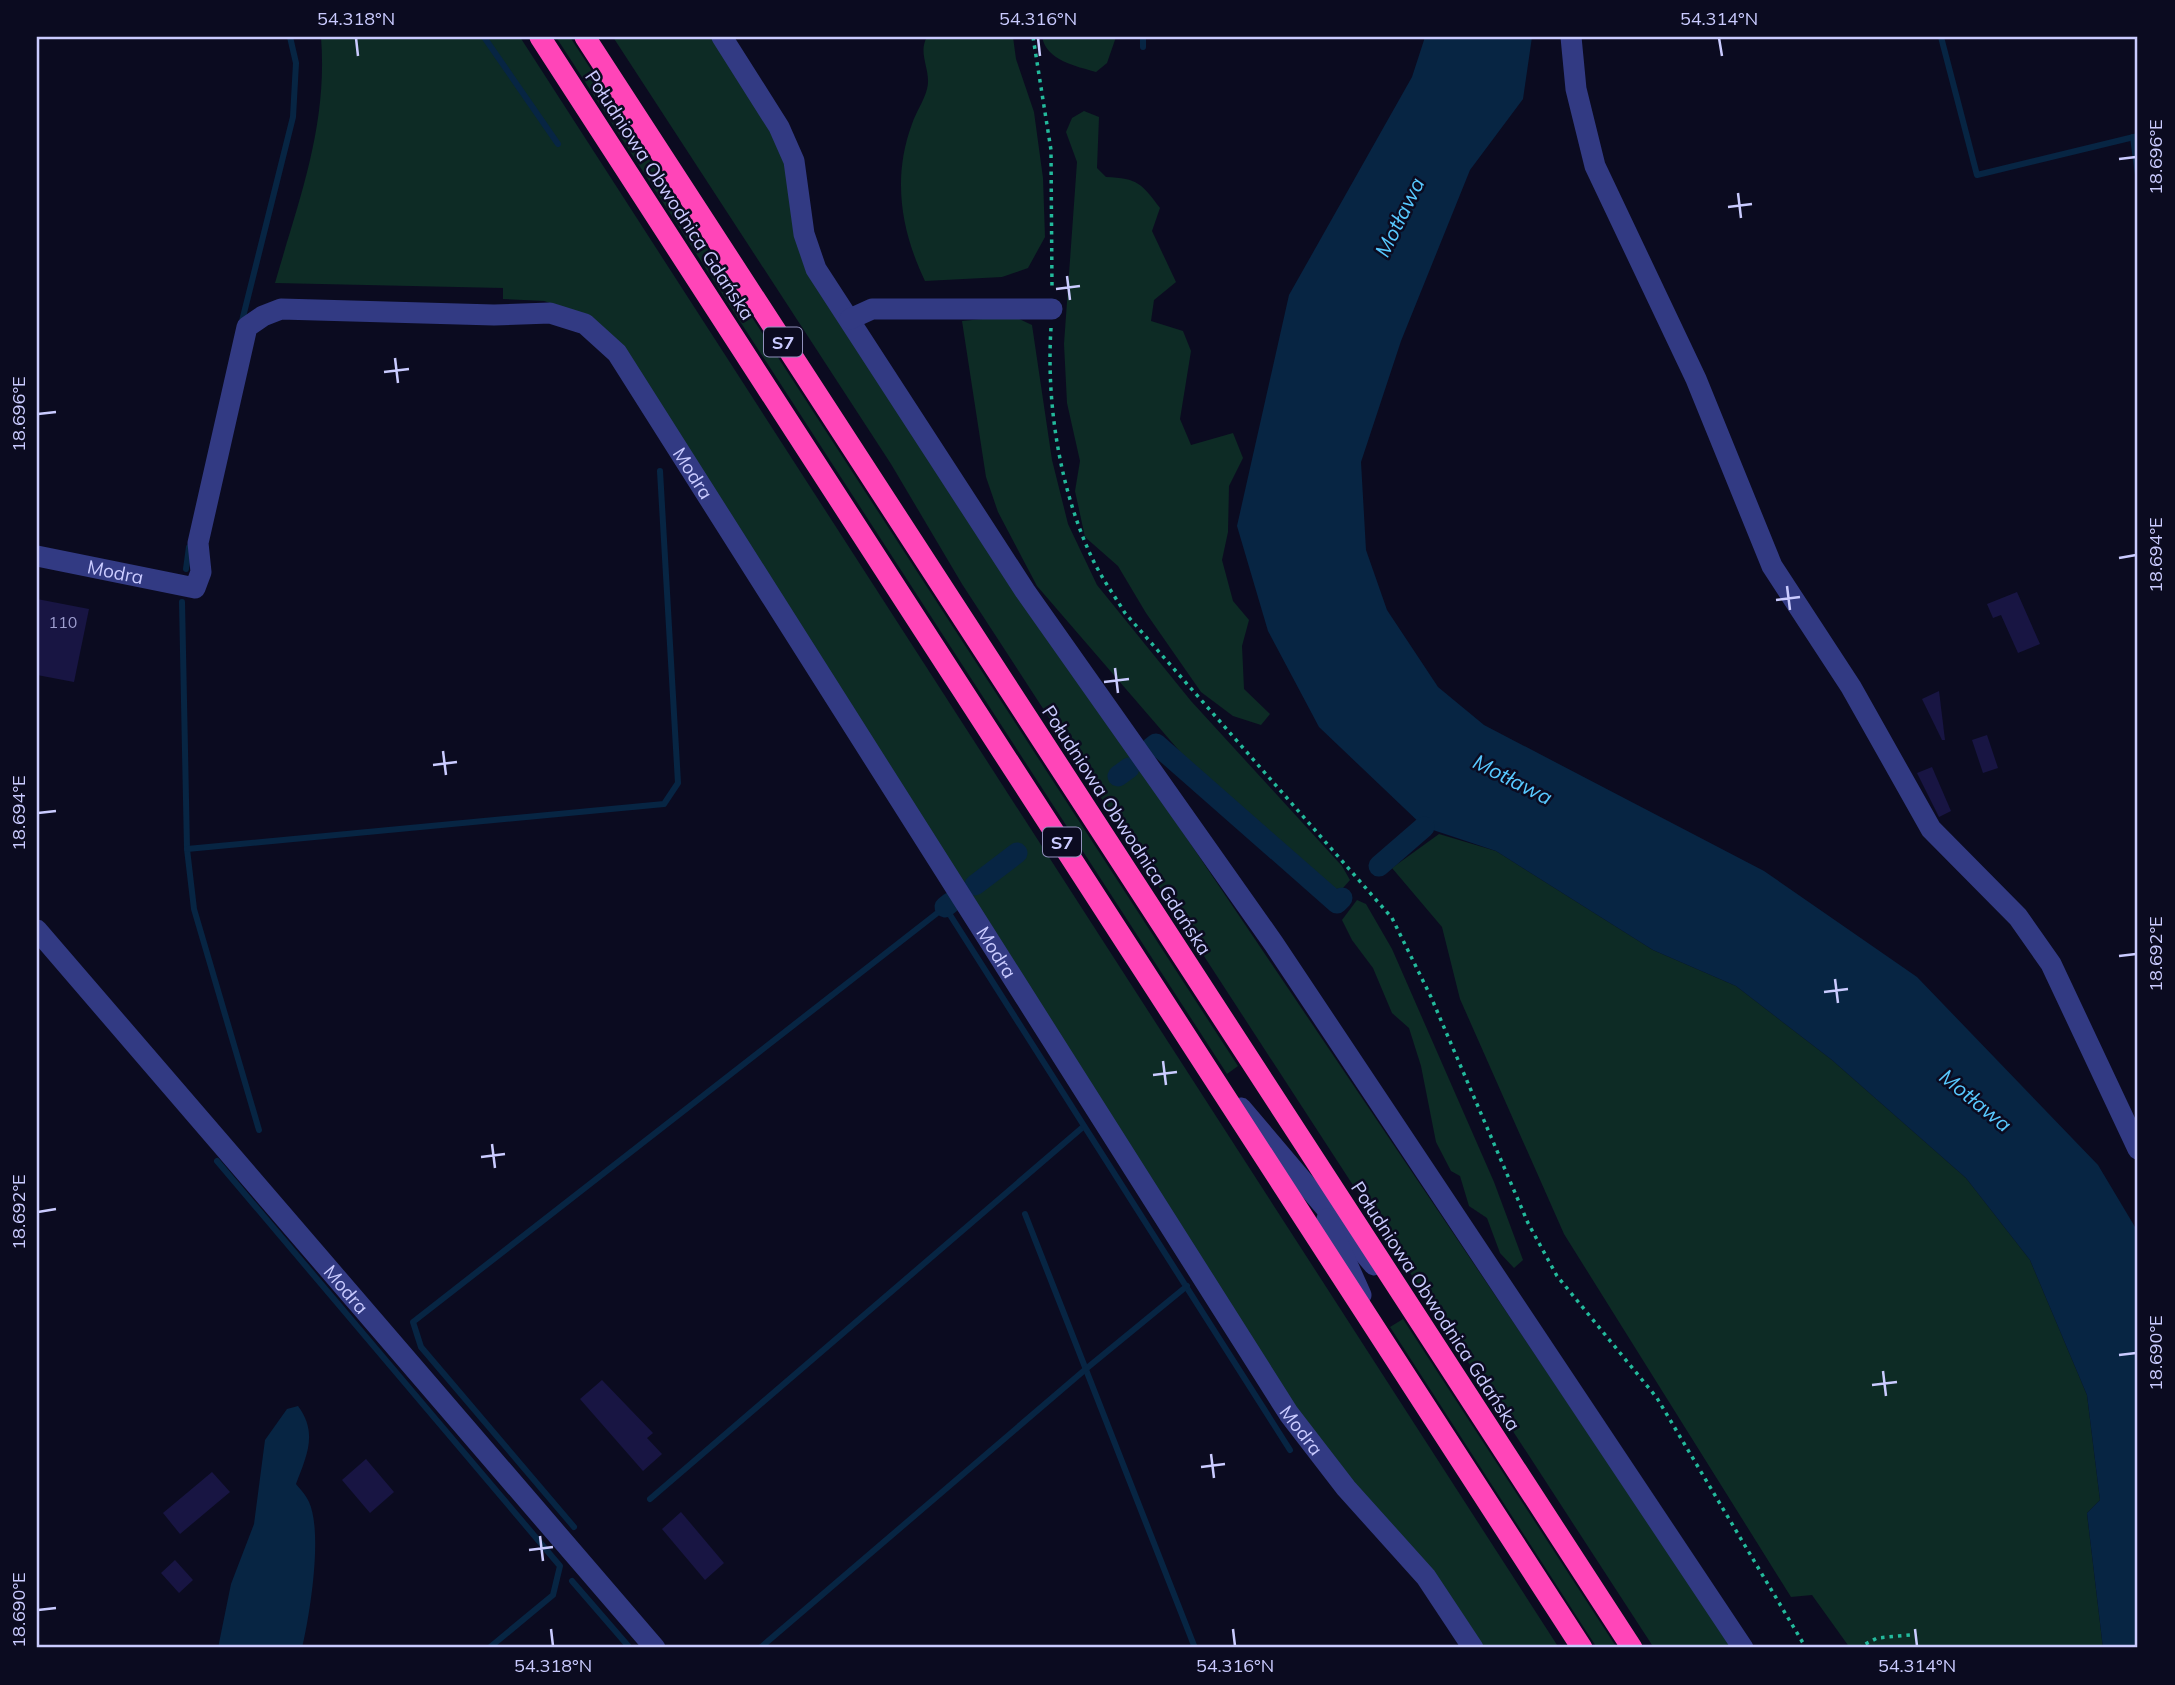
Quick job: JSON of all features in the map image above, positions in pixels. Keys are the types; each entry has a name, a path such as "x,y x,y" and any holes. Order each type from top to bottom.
{"highway":[{"name":"Południowa Obwodnica Gdańska","path":"540,37 1582,1648"},
{"name":"Południowa Obwodnica Gdańska","path":"584,37 1632,1648"}],"street":[{"path":"722,37 779,127 794,161 804,234 816,269 1025,591 1273,944 1742,1648"},
{"path":"1572,37 1576,89 1595,166 1696,379 1772,566 1851,687 1931,829 2018,917 2051,964 2138,1149"},
{"name":"Modra","path":"37,556 195,588 201,572 198,543 247,327 263,316 281,309 494,315 551,313 585,324 617,353 1289,1414 1346,1488 1426,1577 1473,1648"},
{"path":"850,319 872,309 1052,309"},
{"name":"Modra","path":"37,930 655,1648"},
{"path":"1249,1060 1315,1193 1379,1333"},
{"path":"1216,1080 1315,1193 1413,1312"}],"path":[{"path":"1033,37 1051,150 1054,218 1049,351 1052,402 1069,496 1092,558 1134,624 1392,918 1432,997 1528,1223 1557,1276 1657,1398 1806,1648"},
{"path":"1858,1648 1877,1638 1910,1635"}],"green space":[{"path":"321,37 520,37 1559,1648 1483,1648 1308,1427 647,383 569,309 544,301 503,299 503,288 275,283 302,192 316,132 322,70"},
{"path":"556,37 570,37 1238,1066 1227,1074"},
{"path":"613,37 716,37 784,155 795,220 1128,751 1733,1648 1654,1648 962,584 891,464"},
{"path":"927,37 1013,37 1016,59 1034,112 1043,178 1045,237 1028,268 1002,277 925,281 905,224 901,184 906,144 927,89 928,76 923,50"},
{"path":"1042,37 1116,37 1107,63 1096,72 1071,65 1056,57 1045,45"},
{"path":"1084,111 1099,117 1097,168 1106,177 1125,179 1138,184 1160,208 1152,231 1176,282 1154,300 1151,321 1183,331 1191,351 1180,419 1191,445 1233,433 1243,458 1229,486 1228,532 1222,560 1233,601 1249,620 1242,646 1244,689 1270,714 1261,725 1233,716 1201,692 1146,613 1118,566 1085,537 1075,491 1080,461 1067,403 1064,344 1077,162 1066,132 1072,118"},
{"path":"1013,316 1032,325 1052,460 1068,524 1097,585 1191,701 1342,866 1350,880 1343,888 1329,890 1318,881 1182,754 1037,586 998,512 986,477 962,321"},
{"path":"1439,834 1496,851 1653,950 1736,986 1832,1060 1966,1178 2030,1260 2087,1395 2100,1500 2087,1513 2103,1648 1850,1648 1812,1595 1791,1597 1564,1234 1460,999 1442,927 1392,868"},
{"path":"1357,900 1366,904 1392,949 1494,1182 1523,1260 1514,1268 1500,1253 1487,1218 1469,1206 1460,1176 1451,1171 1436,1142 1421,1066 1409,1028 1392,1013 1373,968 1352,940 1342,920"},
{"path":"1403,1319 1617,1648 1597,1648 1390,1327"}],"water":[{"name":"Motława","path":"1425,37 1532,37 1523,99 1470,170 1401,341 1361,462 1366,550 1387,610 1438,687 1484,725 1764,871 1917,977 2098,1165 2138,1232 2138,1648 2103,1648 2087,1513 2100,1500 2087,1395 2030,1260 1966,1178 1832,1060 1736,986 1653,950 1496,851 1424,827 1319,727 1268,631 1237,526 1289,295 1412,77"},
{"path":"298,1406 308,1426 309,1444 296,1484 309,1502 315,1533 311,1595 302,1648 218,1648 231,1584 254,1524 265,1440 287,1409"}],"building":[{"path":"2017,592 2040,644 2018,653 2001,615 1993,618 1987,604"},
{"path":"37,599 89,609 74,682 37,675"},
{"path":"1939,691 1945,740 1942,740 1922,699"},
{"path":"1987,735 1998,768 1983,773 1972,740"},
{"path":"1932,767 1951,811 1939,817 1917,773"},
{"path":"602,1380 653,1433 647,1438 662,1454 643,1471 580,1399"},
{"path":"366,1459 394,1492 370,1513 342,1480"},
{"path":"212,1472 230,1492 180,1534 163,1513"},
{"path":"681,1512 724,1563 705,1580 662,1529"},
{"path":"175,1560 193,1580 179,1593 161,1573"}],"waterway":[{"path":"241,325 293,117 296,63 290,37"},
{"path":"484,37 558,144"},
{"path":"1143,37 1143,47"},
{"path":"1941,37 1977,175 2138,136"},
{"path":"2133,137 2138,175"},
{"path":"187,849 664,804 678,783 660,471"},
{"path":"186,569 189,547"},
{"path":"182,602 187,849 194,909 259,1130"},
{"path":"1151,748 1156,744 1337,903 1342,898"},
{"path":"1118,776 1129,768"},
{"path":"1379,866 1424,827"},
{"path":"975,885 1017,853"},
{"path":"945,907 950,903"},
{"path":"574,1527 421,1347 413,1322 945,907 1290,1450"},
{"path":"650,1499 1083,1127"},
{"path":"217,1161 560,1566 553,1595 489,1648"},
{"path":"1025,1214 1195,1648"},
{"path":"760,1648 1087,1368 1187,1286"},
{"path":"572,1581 630,1648"}]}
